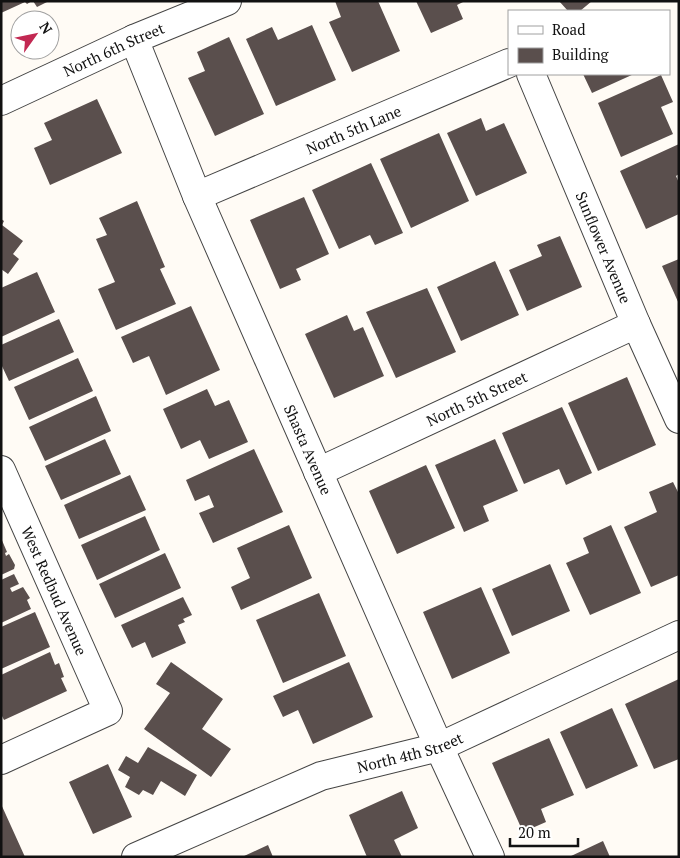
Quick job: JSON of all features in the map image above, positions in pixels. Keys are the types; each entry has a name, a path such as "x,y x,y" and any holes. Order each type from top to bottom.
{"street":[{"name":"North 6th Street","path":"1,101 134,39 226,1"},
{"name":"Shasta Avenue","path":"134,39 198,196 318,472 439,747 490,857"},
{"name":"North 5th Lane","path":"198,196 508,63"},
{"name":"Sunflower Avenue","path":"531,75 636,324 679,419"},
{"name":"North 5th Street","path":"318,472 636,324"},
{"name":"West Redbud Avenue","path":"1,470 108,711 1,760"},
{"name":"North 4th Street","path":"143,855 322,776 439,747 679,635"}],"building":[{"path":"1,1 32,1 27,4 25,2 1,13"},
{"path":"33,1 49,1 37,7"},
{"path":"335,1 378,1 400,51 352,72 329,22 341,17"},
{"path":"416,1 465,1 457,5 463,19 431,33"},
{"path":"559,1 592,1 581,10 567,10"},
{"path":"312,25 336,80 276,106 246,39 272,27 278,40"},
{"path":"229,37 264,114 215,136 188,78 205,71 197,52"},
{"path":"583,75 632,75 592,93"},
{"path":"661,75 673,102 661,107 673,134 621,157 598,103"},
{"path":"97,99 122,153 50,185 34,148 52,140 44,123"},
{"path":"481,118 486,131 504,123 527,173 476,196 447,133"},
{"path":"439,133 469,201 411,228 380,159"},
{"path":"679,144 679,174 676,176 679,183 679,214 646,229 620,171"},
{"path":"371,163 403,233 375,245 370,235 339,249 312,190"},
{"path":"304,197 329,254 296,269 301,280 280,289 250,220"},
{"path":"137,201 165,267 160,269 176,304 116,330 98,289 115,282 96,239 107,235 99,218"},
{"path":"1,219 4,221 2,225 23,241 13,254 19,259 8,274 1,269"},
{"path":"560,236 582,287 527,311 509,270 542,256 537,245"},
{"path":"679,259 679,304 662,266"},
{"path":"495,261 519,315 461,341 437,287"},
{"path":"37,272 55,312 1,337 1,288"},
{"path":"427,288 456,352 396,378 366,312"},
{"path":"191,306 220,370 166,395 149,356 133,363 121,337"},
{"path":"347,315 354,331 363,327 384,376 334,398 305,334"},
{"path":"59,319 74,352 9,381 1,364 1,345"},
{"path":"78,358 93,391 29,420 14,387"},
{"path":"627,377 656,445 598,471 568,403"},
{"path":"207,389 215,406 229,400 248,442 209,459 200,440 181,449 163,409"},
{"path":"96,396 111,431 45,461 29,427"},
{"path":"562,407 592,473 566,485 559,469 524,484 502,433"},
{"path":"105,439 121,474 61,500 45,466"},
{"path":"495,439 518,491 483,506 489,521 464,532 435,465"},
{"path":"254,449 283,512 213,543 199,513 214,507 209,495 195,501 186,480"},
{"path":"426,465 455,528 397,554 369,491"},
{"path":"130,475 146,510 79,539 64,505"},
{"path":"673,482 679,494 679,575 651,587 624,527 657,512 649,492"},
{"path":"145,516 160,550 97,580 81,545"},
{"path":"289,525 312,578 241,610 231,587 250,578 237,548"},
{"path":"611,525 641,593 590,615 566,563 589,553 583,538"},
{"path":"1,538 7,552 5,553 6,556 9,554 15,565 14,569 1,575"},
{"path":"165,553 181,588 115,618 99,584"},
{"path":"550,564 570,611 512,636 492,589"},
{"path":"14,574 19,584 10,588 12,592 23,587 30,598 27,600 31,609 1,623 1,580"},
{"path":"481,587 510,653 452,679 423,612"},
{"path":"319,593 346,656 283,683 256,620"},
{"path":"183,597 192,615 183,619 185,622 178,625 186,643 152,658 145,642 132,648 121,625"},
{"path":"35,612 50,647 1,669 1,627"},
{"path":"50,652 55,665 59,663 64,677 61,678 67,691 4,720 1,714 1,675"},
{"path":"171,662 223,699 202,729 231,749 211,777 144,729 170,693 156,684"},
{"path":"349,662 373,717 313,744 298,710 283,717 273,696"},
{"path":"679,679 679,759 654,769 625,704"},
{"path":"612,708 638,766 586,789 560,732"},
{"path":"549,738 574,795 541,809 546,822 523,832 492,763"},
{"path":"148,747 197,775 185,796 161,781 153,795 143,790 139,795 125,787 130,777 118,770 126,756 138,763"},
{"path":"108,764 132,817 93,834 69,782"},
{"path":"402,791 418,828 394,840 402,857 367,857 349,815"},
{"path":"1,804 25,857 1,857"},
{"path":"603,841 610,857 569,857"},
{"path":"268,845 273,857 242,857"}]}
